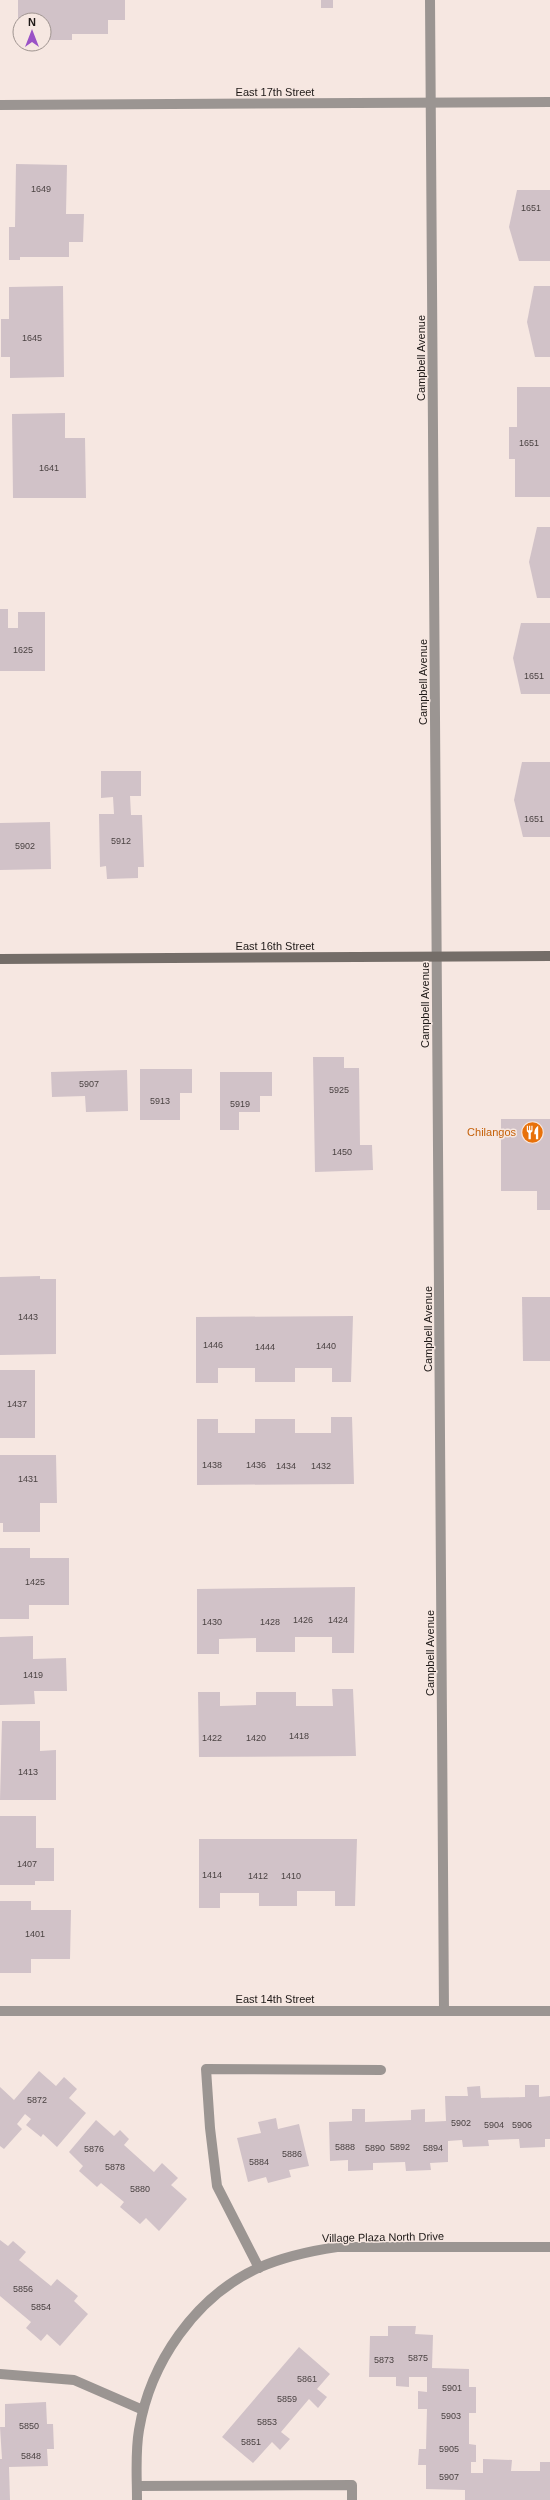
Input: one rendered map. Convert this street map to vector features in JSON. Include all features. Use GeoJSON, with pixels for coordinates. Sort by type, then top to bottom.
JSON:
{"type":"FeatureCollection","features":[{"type":"Feature","properties":{"kind":"main road","name":"East 16th Street"},"geometry":{"type":"LineString","coordinates":[[0,959],[550,956]]}},
{"type":"Feature","properties":{"kind":"street","name":"Campbell Avenue"},"geometry":{"type":"LineString","coordinates":[[430,0],[444,2011]]}},
{"type":"Feature","properties":{"kind":"street","name":"East 17th Street"},"geometry":{"type":"LineString","coordinates":[[0,105],[550,102]]}},
{"type":"Feature","properties":{"kind":"street","name":"East 14th Street"},"geometry":{"type":"LineString","coordinates":[[0,2011],[550,2011]]}},
{"type":"Feature","properties":{"kind":"street"},"geometry":{"type":"LineString","coordinates":[[259,2268],[217,2186],[210,2128],[206,2069],[381,2070]]}},
{"type":"Feature","properties":{"kind":"street","name":"Village Plaza North Drive"},"geometry":{"type":"LineString","coordinates":[[137,2500],[137,2446],[143,2410],[151,2384],[165,2355],[187,2325],[218,2293],[259,2268],[305,2252],[337,2248],[550,2247]]}},
{"type":"Feature","properties":{"kind":"street"},"geometry":{"type":"LineString","coordinates":[[0,2374],[74,2380],[143,2410]]}},
{"type":"Feature","properties":{"kind":"street"},"geometry":{"type":"LineString","coordinates":[[137,2486],[352,2485],[352,2500]]}},
{"type":"Feature","properties":{"kind":"building"},"geometry":{"type":"Polygon","coordinates":[[[18,0],[125,0],[125,20],[108,20],[108,34],[72,34],[72,40],[52,40],[52,12],[18,12],[18,0]]]}},
{"type":"Feature","properties":{"kind":"building"},"geometry":{"type":"Polygon","coordinates":[[[321,0],[333,0],[333,8],[321,8],[321,0]]]}},
{"type":"Feature","properties":{"kind":"building"},"geometry":{"type":"Polygon","coordinates":[[[16,164],[67,165],[66,214],[84,214],[83,242],[69,242],[69,257],[20,257],[20,260],[9,260],[9,227],[15,227],[16,164]]]}},
{"type":"Feature","properties":{"kind":"building"},"geometry":{"type":"Polygon","coordinates":[[[517,190],[550,190],[550,261],[519,261],[509,227],[517,190]]]}},
{"type":"Feature","properties":{"kind":"building"},"geometry":{"type":"Polygon","coordinates":[[[63,286],[64,377],[10,378],[10,357],[1,357],[1,319],[9,319],[9,287],[63,286]]]}},
{"type":"Feature","properties":{"kind":"building"},"geometry":{"type":"Polygon","coordinates":[[[534,286],[550,286],[550,357],[535,357],[527,322],[534,286]]]}},
{"type":"Feature","properties":{"kind":"building"},"geometry":{"type":"Polygon","coordinates":[[[517,387],[550,387],[550,497],[515,497],[515,459],[509,459],[509,427],[517,427],[517,387]]]}},
{"type":"Feature","properties":{"kind":"building"},"geometry":{"type":"Polygon","coordinates":[[[65,413],[65,438],[85,438],[86,498],[13,498],[12,414],[65,413]]]}},
{"type":"Feature","properties":{"kind":"building"},"geometry":{"type":"Polygon","coordinates":[[[537,527],[550,527],[550,598],[537,598],[529,562],[537,527]]]}},
{"type":"Feature","properties":{"kind":"building"},"geometry":{"type":"Polygon","coordinates":[[[0,609],[8,609],[8,628],[18,628],[18,612],[45,612],[45,671],[0,671],[0,609]]]}},
{"type":"Feature","properties":{"kind":"building"},"geometry":{"type":"Polygon","coordinates":[[[521,623],[550,623],[550,694],[521,694],[513,658],[521,623]]]}},
{"type":"Feature","properties":{"kind":"building"},"geometry":{"type":"Polygon","coordinates":[[[522,762],[550,762],[550,837],[523,837],[514,800],[522,762]]]}},
{"type":"Feature","properties":{"kind":"building"},"geometry":{"type":"Polygon","coordinates":[[[101,771],[141,771],[141,796],[130,796],[131,815],[142,815],[144,867],[138,867],[138,878],[107,879],[106,866],[100,867],[99,814],[114,814],[113,797],[101,798],[101,771]]]}},
{"type":"Feature","properties":{"kind":"building"},"geometry":{"type":"Polygon","coordinates":[[[50,822],[51,869],[0,870],[0,823],[50,822]]]}},
{"type":"Feature","properties":{"kind":"building"},"geometry":{"type":"Polygon","coordinates":[[[313,1057],[344,1057],[344,1068],[359,1068],[360,1145],[372,1145],[373,1170],[315,1172],[313,1057]]]}},
{"type":"Feature","properties":{"kind":"building"},"geometry":{"type":"Polygon","coordinates":[[[140,1069],[192,1069],[192,1093],[180,1093],[180,1120],[140,1120],[140,1069]]]}},
{"type":"Feature","properties":{"kind":"building"},"geometry":{"type":"Polygon","coordinates":[[[127,1070],[128,1111],[86,1112],[85,1096],[52,1097],[51,1072],[127,1070]]]}},
{"type":"Feature","properties":{"kind":"building"},"geometry":{"type":"Polygon","coordinates":[[[220,1072],[272,1072],[272,1096],[260,1096],[260,1112],[239,1112],[239,1130],[220,1130],[220,1072]]]}},
{"type":"Feature","properties":{"kind":"building"},"geometry":{"type":"Polygon","coordinates":[[[501,1119],[550,1119],[550,1210],[537,1210],[537,1191],[501,1191],[501,1119]]]}},
{"type":"Feature","properties":{"kind":"building"},"geometry":{"type":"Polygon","coordinates":[[[40,1276],[40,1279],[56,1279],[56,1354],[0,1355],[0,1277],[40,1276]]]}},
{"type":"Feature","properties":{"kind":"building"},"geometry":{"type":"Polygon","coordinates":[[[522,1297],[550,1297],[550,1361],[523,1361],[522,1297]]]}},
{"type":"Feature","properties":{"kind":"building"},"geometry":{"type":"Polygon","coordinates":[[[353,1316],[351,1382],[332,1382],[332,1368],[295,1368],[295,1382],[255,1382],[255,1368],[218,1368],[218,1383],[196,1383],[196,1317],[353,1316]]]}},
{"type":"Feature","properties":{"kind":"building"},"geometry":{"type":"Polygon","coordinates":[[[0,1370],[35,1370],[35,1438],[0,1438],[0,1370]]]}},
{"type":"Feature","properties":{"kind":"building"},"geometry":{"type":"Polygon","coordinates":[[[331,1417],[352,1417],[354,1484],[197,1485],[197,1419],[218,1419],[218,1433],[255,1433],[255,1419],[295,1419],[295,1433],[331,1433],[331,1417]]]}},
{"type":"Feature","properties":{"kind":"building"},"geometry":{"type":"Polygon","coordinates":[[[0,1455],[56,1455],[57,1503],[40,1503],[40,1532],[3,1532],[3,1523],[0,1523],[0,1455]]]}},
{"type":"Feature","properties":{"kind":"building"},"geometry":{"type":"Polygon","coordinates":[[[0,1548],[30,1548],[30,1558],[69,1558],[69,1605],[29,1605],[29,1619],[0,1619],[0,1548]]]}},
{"type":"Feature","properties":{"kind":"building"},"geometry":{"type":"Polygon","coordinates":[[[355,1587],[354,1653],[332,1653],[332,1637],[295,1637],[295,1652],[256,1652],[256,1638],[219,1639],[219,1654],[197,1654],[197,1589],[355,1587]]]}},
{"type":"Feature","properties":{"kind":"building"},"geometry":{"type":"Polygon","coordinates":[[[33,1636],[33,1659],[66,1658],[67,1691],[34,1691],[35,1704],[0,1705],[0,1637],[33,1636]]]}},
{"type":"Feature","properties":{"kind":"building"},"geometry":{"type":"Polygon","coordinates":[[[332,1689],[353,1689],[356,1756],[199,1757],[198,1692],[220,1692],[220,1706],[256,1705],[256,1692],[296,1692],[296,1706],[333,1706],[332,1689]]]}},
{"type":"Feature","properties":{"kind":"building"},"geometry":{"type":"Polygon","coordinates":[[[2,1721],[40,1721],[40,1751],[56,1750],[56,1800],[0,1800],[2,1721]]]}},
{"type":"Feature","properties":{"kind":"building"},"geometry":{"type":"Polygon","coordinates":[[[0,1816],[36,1816],[36,1848],[54,1848],[54,1881],[35,1881],[35,1885],[0,1885],[0,1816]]]}},
{"type":"Feature","properties":{"kind":"building"},"geometry":{"type":"Polygon","coordinates":[[[199,1839],[357,1839],[355,1906],[335,1906],[335,1891],[297,1891],[297,1906],[259,1906],[259,1893],[220,1893],[220,1908],[199,1908],[199,1839]]]}},
{"type":"Feature","properties":{"kind":"building"},"geometry":{"type":"Polygon","coordinates":[[[0,1901],[31,1901],[31,1910],[71,1910],[70,1959],[31,1959],[31,1973],[0,1973],[0,1901]]]}},
{"type":"Feature","properties":{"kind":"building"},"geometry":{"type":"Polygon","coordinates":[[[39,2071],[56,2086],[64,2077],[77,2089],[69,2098],[86,2113],[57,2147],[43,2134],[41,2137],[26,2125],[31,2119],[25,2114],[17,2124],[22,2129],[4,2149],[0,2146],[0,2087],[14,2100],[39,2071]]]}},
{"type":"Feature","properties":{"kind":"building"},"geometry":{"type":"Polygon","coordinates":[[[525,2085],[539,2085],[539,2097],[550,2096],[550,2139],[545,2139],[545,2147],[520,2148],[519,2139],[488,2140],[489,2146],[463,2147],[462,2140],[448,2141],[448,2162],[430,2163],[431,2170],[406,2171],[405,2162],[373,2163],[373,2170],[348,2171],[348,2160],[330,2161],[329,2122],[352,2121],[352,2109],[365,2109],[365,2122],[411,2120],[411,2110],[425,2109],[425,2122],[446,2121],[445,2096],[468,2096],[467,2087],[480,2086],[481,2098],[525,2097],[525,2085]]]}},
{"type":"Feature","properties":{"kind":"building"},"geometry":{"type":"Polygon","coordinates":[[[276,2118],[278,2129],[299,2124],[309,2166],[289,2170],[291,2177],[268,2183],[266,2177],[248,2182],[237,2138],[261,2133],[258,2122],[276,2118]]]}},
{"type":"Feature","properties":{"kind":"building"},"geometry":{"type":"Polygon","coordinates":[[[96,2120],[114,2136],[120,2130],[129,2139],[124,2145],[154,2172],[162,2163],[178,2178],[171,2185],[187,2199],[159,2231],[146,2218],[140,2224],[120,2207],[124,2202],[101,2183],[97,2187],[79,2171],[83,2166],[69,2152],[96,2120]]]}},
{"type":"Feature","properties":{"kind":"building"},"geometry":{"type":"Polygon","coordinates":[[[0,2240],[8,2246],[13,2241],[26,2252],[19,2260],[51,2286],[57,2279],[78,2296],[74,2301],[88,2314],[60,2346],[47,2334],[41,2341],[26,2328],[31,2322],[0,2296],[0,2240]]]}},
{"type":"Feature","properties":{"kind":"building"},"geometry":{"type":"Polygon","coordinates":[[[388,2326],[416,2326],[415,2334],[433,2335],[432,2368],[469,2369],[469,2387],[476,2387],[476,2413],[469,2413],[469,2444],[476,2445],[476,2462],[471,2462],[471,2473],[483,2473],[483,2459],[512,2460],[511,2471],[540,2471],[540,2462],[550,2462],[550,2500],[465,2500],[465,2490],[426,2489],[426,2465],[418,2465],[419,2449],[426,2449],[427,2409],[418,2409],[418,2391],[427,2392],[427,2377],[409,2377],[409,2387],[396,2386],[396,2377],[369,2377],[370,2336],[388,2336],[388,2326]]]}},
{"type":"Feature","properties":{"kind":"building"},"geometry":{"type":"Polygon","coordinates":[[[299,2347],[330,2374],[317,2389],[327,2397],[318,2408],[309,2399],[281,2432],[290,2439],[280,2450],[272,2442],[253,2463],[222,2437],[299,2347]]]}},
{"type":"Feature","properties":{"kind":"building"},"geometry":{"type":"Polygon","coordinates":[[[46,2402],[47,2424],[53,2424],[54,2449],[47,2449],[48,2466],[9,2467],[10,2500],[0,2500],[0,2459],[2,2459],[0,2427],[5,2427],[5,2404],[46,2402]]]}},
{"type":"Feature","properties":{"kind":"place","name":"Chilangos"},"geometry":{"type":"Point","coordinates":[532,1132]}}]}
